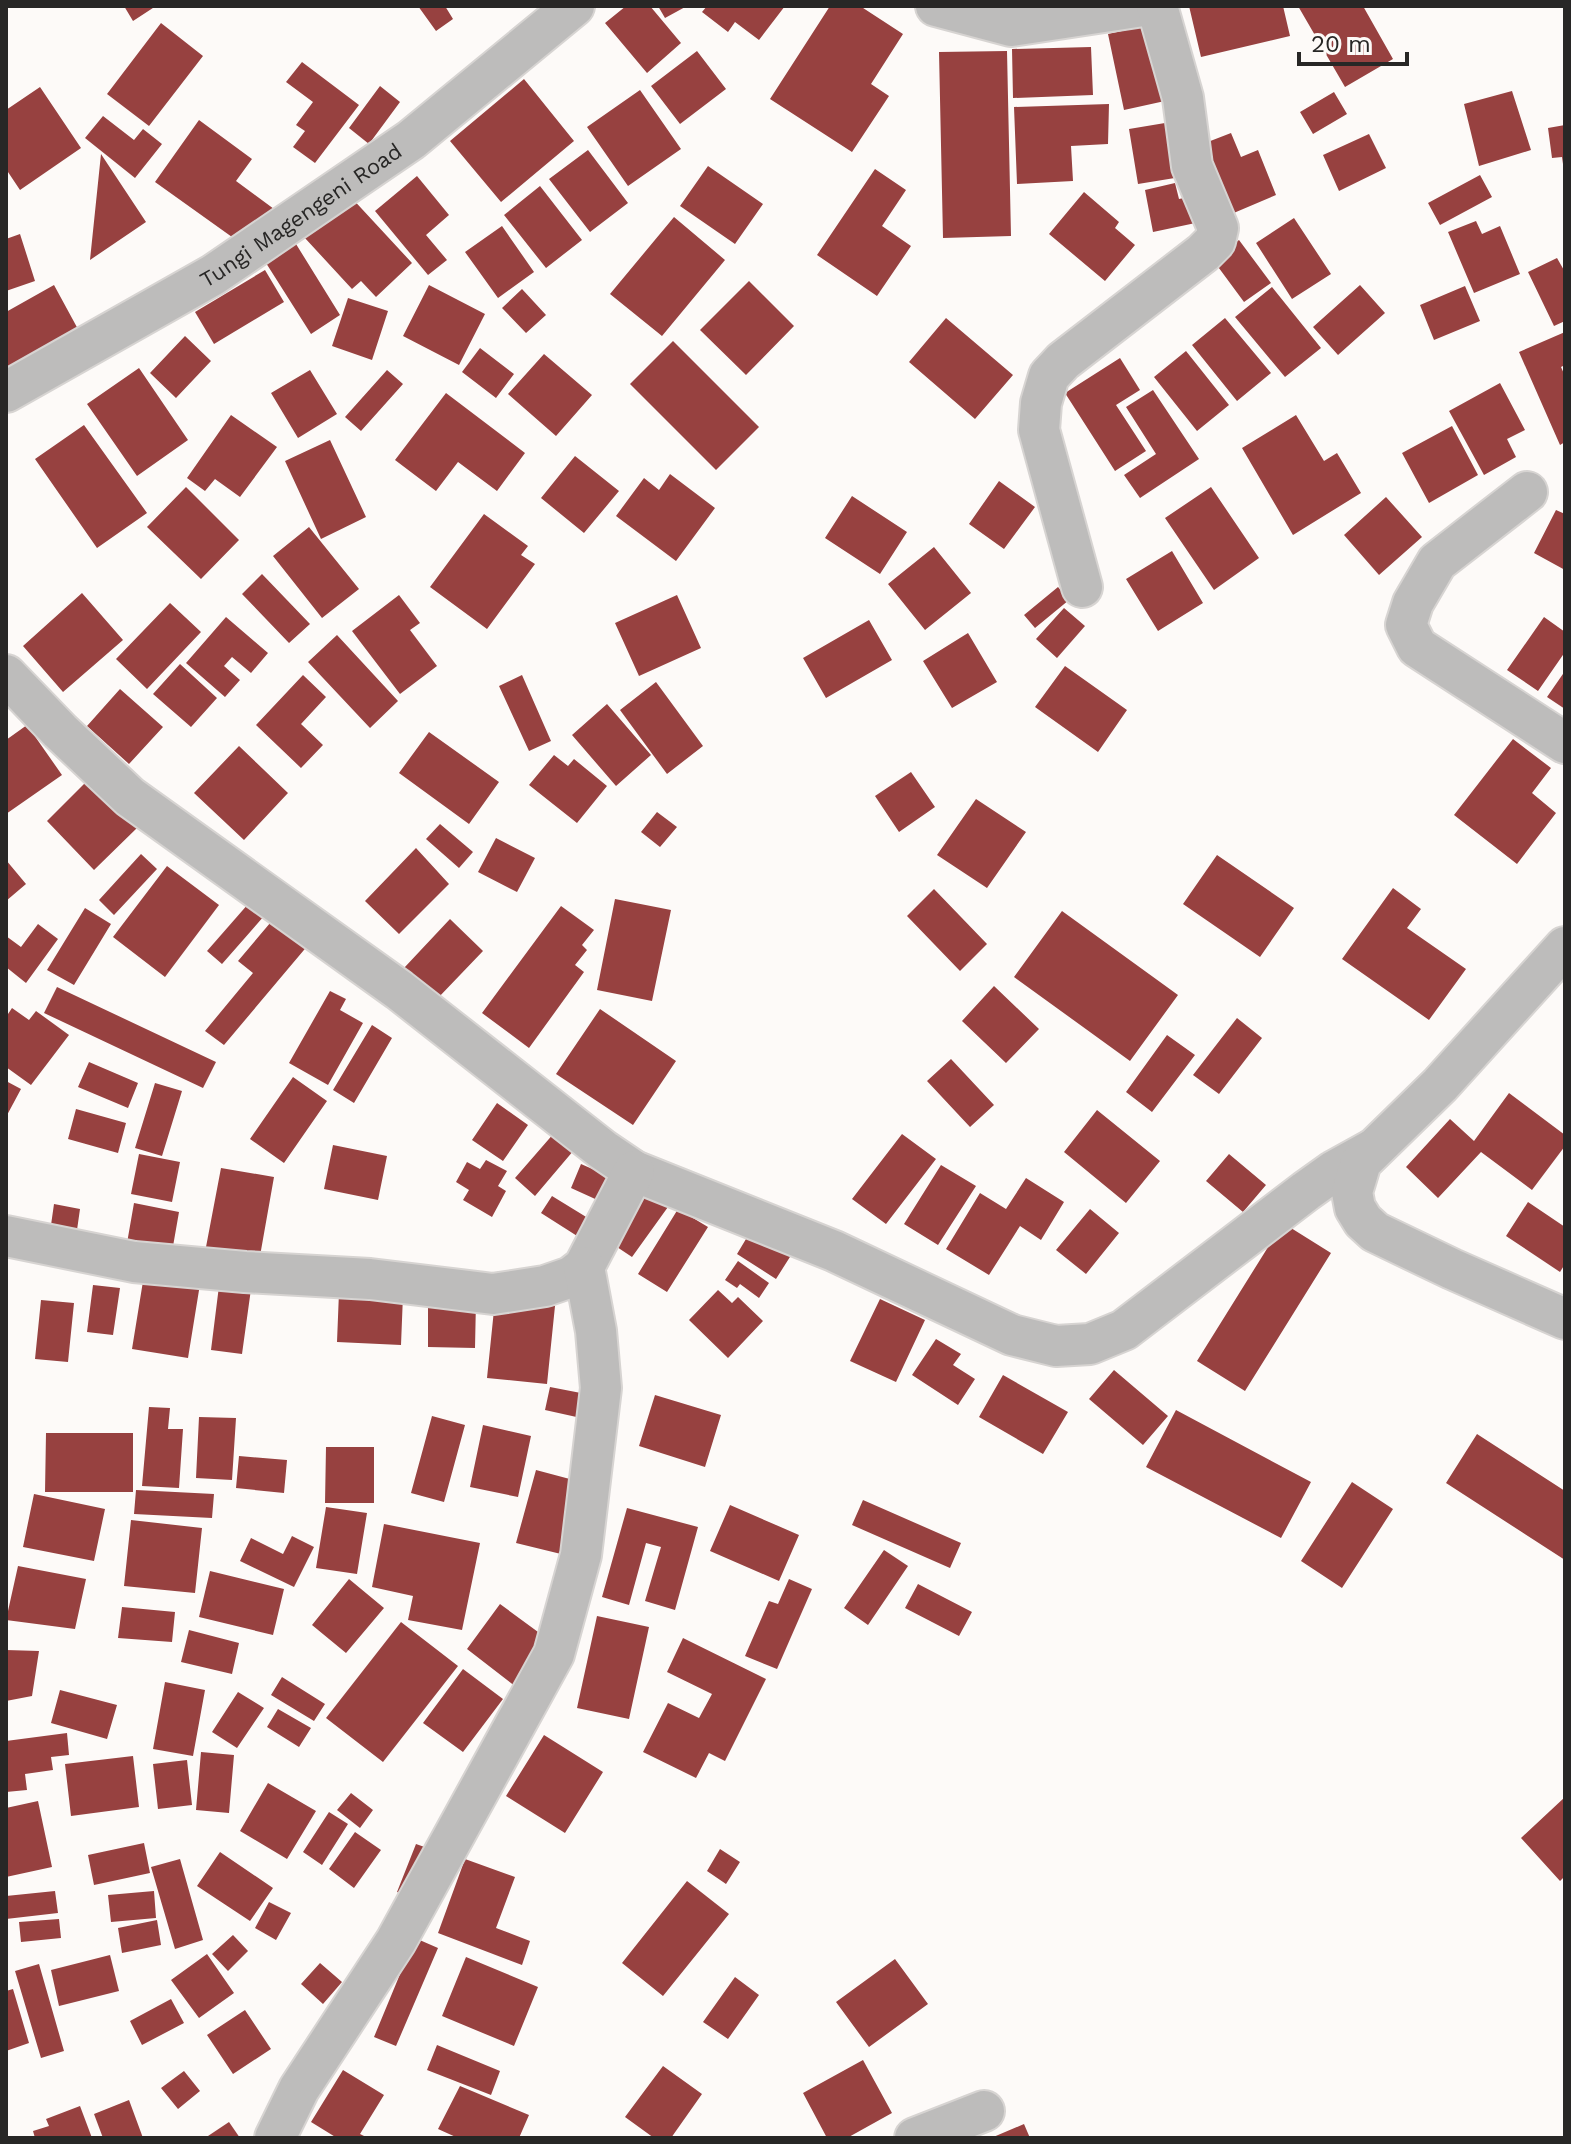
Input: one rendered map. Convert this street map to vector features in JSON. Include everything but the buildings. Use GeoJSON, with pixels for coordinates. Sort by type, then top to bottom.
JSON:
{"type":"FeatureCollection","features":[{"type":"Feature","properties":{"kind":"street","name":"Tungi Magengeni Road"},"geometry":{"type":"LineString","coordinates":[[6,392],[213,275],[411,140],[574,6]]}},
{"type":"Feature","properties":{"kind":"street"},"geometry":{"type":"LineString","coordinates":[[936,6],[1011,26],[1144,7],[1183,98],[1192,166],[1218,228],[1215,241],[1203,253],[1063,361],[1049,376],[1041,403],[1039,430],[1082,587]]}},
{"type":"Feature","properties":{"kind":"street"},"geometry":{"type":"LineString","coordinates":[[1527,492],[1437,562],[1413,603],[1406,625],[1417,647],[1565,743]]}},
{"type":"Feature","properties":{"kind":"street"},"geometry":{"type":"LineString","coordinates":[[6,675],[130,797],[399,990],[634,1171],[834,1251],[1012,1335],[1056,1346],[1090,1344],[1124,1330],[1306,1191],[1372,1150]]}},
{"type":"Feature","properties":{"kind":"street"},"geometry":{"type":"LineString","coordinates":[[1565,947],[1440,1085],[1361,1162],[1352,1192],[1355,1208],[1375,1232],[1565,1319]]}},
{"type":"Feature","properties":{"kind":"street"},"geometry":{"type":"LineString","coordinates":[[6,1236],[134,1262],[370,1279],[493,1294],[545,1286],[571,1277],[584,1267],[634,1171]]}},
{"type":"Feature","properties":{"kind":"street"},"geometry":{"type":"LineString","coordinates":[[275,2138],[299,2089],[396,1941],[554,1654],[581,1555],[601,1388],[596,1331],[584,1267]]}},
{"type":"Feature","properties":{"kind":"street"},"geometry":{"type":"LineString","coordinates":[[915,2138],[984,2111]]}}]}
